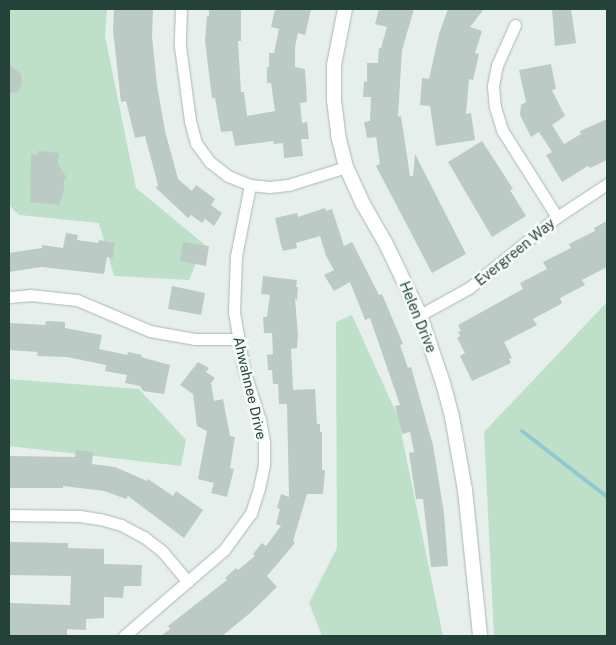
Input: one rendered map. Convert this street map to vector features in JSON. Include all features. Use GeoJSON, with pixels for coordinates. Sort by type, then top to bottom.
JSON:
{"type":"FeatureCollection","features":[{"type":"Feature","properties":{"kind":"street"},"geometry":{"type":"LineString","coordinates":[[181,9],[180,46],[190,122],[196,143],[210,162],[228,176],[250,185],[288,185],[346,167]]}},
{"type":"Feature","properties":{"kind":"street","name":"Helen Drive"},"geometry":{"type":"LineString","coordinates":[[345,9],[334,65],[334,100],[338,135],[346,167],[420,315],[442,383],[459,452],[480,636]]}},
{"type":"Feature","properties":{"kind":"street"},"geometry":{"type":"LineString","coordinates":[[515,25],[497,65],[493,86],[494,107],[502,130],[557,217]]}},
{"type":"Feature","properties":{"kind":"street","name":"Evergreen Way"},"geometry":{"type":"LineString","coordinates":[[420,315],[469,288],[557,217],[607,184]]}},
{"type":"Feature","properties":{"kind":"street","name":"Ahwahnee Drive"},"geometry":{"type":"LineString","coordinates":[[124,636],[224,550],[239,533],[251,513],[260,488],[264,465],[264,442],[260,420],[244,370],[237,339],[233,283],[236,256],[250,185]]}},
{"type":"Feature","properties":{"kind":"street"},"geometry":{"type":"LineString","coordinates":[[9,297],[30,295],[77,300],[150,331],[195,339],[237,339]]}},
{"type":"Feature","properties":{"kind":"street"},"geometry":{"type":"LineString","coordinates":[[9,515],[80,516],[121,525],[144,537],[162,551],[188,582]]}},
{"type":"Feature","properties":{"kind":"green space"},"geometry":{"type":"Polygon","coordinates":[[[9,9],[107,9],[105,36],[136,188],[204,244],[189,280],[114,276],[99,223],[19,215],[9,205],[9,9]]]}},
{"type":"Feature","properties":{"kind":"green space"},"geometry":{"type":"Polygon","coordinates":[[[607,302],[607,636],[494,636],[484,432],[607,302]]]}},
{"type":"Feature","properties":{"kind":"green space"},"geometry":{"type":"Polygon","coordinates":[[[352,315],[398,417],[443,636],[322,636],[309,603],[337,548],[336,322],[352,315]]]}},
{"type":"Feature","properties":{"kind":"green space"},"geometry":{"type":"Polygon","coordinates":[[[9,379],[139,389],[186,440],[181,466],[9,446],[9,379]]]}},
{"type":"Feature","properties":{"kind":"building"},"geometry":{"type":"Polygon","coordinates":[[[114,9],[153,9],[152,36],[157,85],[165,131],[178,179],[192,191],[196,185],[215,199],[211,205],[222,213],[214,226],[205,219],[202,223],[191,215],[188,218],[156,188],[158,185],[145,136],[135,138],[126,101],[121,102],[113,30],[114,9]]]}},
{"type":"Feature","properties":{"kind":"building"},"geometry":{"type":"Polygon","coordinates":[[[275,9],[311,9],[305,35],[298,33],[295,47],[295,67],[305,69],[307,102],[300,103],[302,123],[307,122],[309,139],[301,139],[303,156],[284,158],[283,143],[274,144],[273,141],[235,146],[232,131],[221,132],[215,98],[212,98],[205,41],[207,16],[209,16],[209,10],[241,10],[241,41],[238,41],[241,92],[244,92],[247,116],[275,111],[271,83],[267,83],[267,67],[269,67],[269,53],[274,53],[279,29],[271,27],[275,9]]]}},
{"type":"Feature","properties":{"kind":"building"},"geometry":{"type":"Polygon","coordinates":[[[379,9],[414,9],[402,50],[398,117],[401,116],[410,176],[413,176],[415,154],[466,254],[432,273],[376,166],[380,164],[376,137],[367,138],[364,122],[370,121],[371,97],[363,97],[364,81],[367,82],[367,63],[378,63],[379,48],[381,48],[387,27],[375,24],[379,9]]]}},
{"type":"Feature","properties":{"kind":"building"},"geometry":{"type":"Polygon","coordinates":[[[448,9],[484,9],[470,27],[482,31],[475,53],[479,54],[473,80],[469,79],[466,114],[471,113],[475,140],[436,146],[430,106],[420,105],[422,78],[429,79],[439,34],[448,9]]]}},
{"type":"Feature","properties":{"kind":"building"},"geometry":{"type":"Polygon","coordinates":[[[552,9],[571,9],[576,43],[555,46],[552,9]]]}},
{"type":"Feature","properties":{"kind":"building"},"geometry":{"type":"Polygon","coordinates":[[[9,64],[21,74],[22,84],[18,92],[9,93],[9,64]]]}},
{"type":"Feature","properties":{"kind":"building"},"geometry":{"type":"Polygon","coordinates":[[[551,64],[556,89],[552,90],[565,116],[552,125],[564,144],[581,134],[580,131],[607,119],[607,160],[590,168],[588,166],[562,182],[546,155],[552,152],[539,132],[531,137],[520,115],[521,105],[526,102],[519,70],[551,64]]]}},
{"type":"Feature","properties":{"kind":"building"},"geometry":{"type":"Polygon","coordinates":[[[482,141],[513,189],[510,190],[526,216],[492,237],[448,162],[482,141]]]}},
{"type":"Feature","properties":{"kind":"building"},"geometry":{"type":"Polygon","coordinates":[[[38,151],[59,153],[58,164],[67,178],[64,180],[64,190],[59,205],[30,202],[31,154],[38,155],[38,151]]]}},
{"type":"Feature","properties":{"kind":"building"},"geometry":{"type":"Polygon","coordinates":[[[325,208],[326,211],[332,209],[344,246],[352,242],[379,295],[382,294],[403,344],[400,345],[408,368],[411,367],[433,445],[444,513],[448,566],[431,567],[423,499],[416,499],[409,453],[414,452],[410,432],[402,434],[395,406],[400,405],[370,318],[365,320],[350,282],[334,291],[324,275],[334,270],[326,256],[320,236],[296,243],[297,248],[283,251],[275,218],[297,213],[298,217],[325,208]]]}},
{"type":"Feature","properties":{"kind":"building"},"geometry":{"type":"Polygon","coordinates":[[[607,221],[607,267],[582,280],[585,285],[560,298],[562,303],[533,319],[537,325],[504,342],[512,358],[509,359],[511,363],[472,381],[460,356],[465,353],[457,338],[460,336],[458,332],[461,331],[458,325],[523,289],[520,283],[547,269],[543,262],[571,248],[569,244],[595,231],[594,228],[607,221]]]}},
{"type":"Feature","properties":{"kind":"building"},"geometry":{"type":"Polygon","coordinates":[[[66,233],[78,235],[77,240],[98,243],[99,240],[115,243],[113,258],[107,257],[104,274],[41,267],[9,272],[9,253],[42,248],[42,245],[63,248],[66,233]]]}},
{"type":"Feature","properties":{"kind":"building"},"geometry":{"type":"Polygon","coordinates":[[[183,242],[209,246],[206,266],[180,261],[183,242]]]}},
{"type":"Feature","properties":{"kind":"building"},"geometry":{"type":"Polygon","coordinates":[[[263,276],[297,280],[297,300],[295,299],[298,335],[297,348],[291,349],[293,390],[315,389],[317,424],[320,424],[320,432],[322,432],[322,470],[325,470],[323,494],[307,494],[293,541],[295,543],[267,576],[277,587],[249,614],[222,636],[161,636],[170,629],[168,626],[227,580],[225,578],[236,568],[238,570],[255,556],[253,554],[262,543],[266,546],[281,526],[276,524],[280,509],[277,508],[281,494],[289,497],[287,404],[279,404],[278,384],[273,384],[272,370],[268,370],[267,355],[273,354],[272,333],[264,333],[263,317],[267,317],[270,295],[261,294],[263,276]]]}},
{"type":"Feature","properties":{"kind":"building"},"geometry":{"type":"Polygon","coordinates":[[[172,286],[205,293],[201,315],[168,309],[172,286]]]}},
{"type":"Feature","properties":{"kind":"building"},"geometry":{"type":"Polygon","coordinates":[[[46,321],[65,322],[65,328],[102,335],[99,349],[127,355],[128,352],[142,355],[141,357],[170,365],[164,394],[143,391],[140,386],[125,383],[127,375],[105,371],[106,365],[67,357],[37,356],[38,352],[9,350],[10,323],[45,325],[46,321]]]}},
{"type":"Feature","properties":{"kind":"building"},"geometry":{"type":"Polygon","coordinates":[[[198,362],[209,368],[206,372],[215,378],[211,383],[214,401],[223,399],[230,436],[235,437],[230,468],[234,469],[227,497],[211,493],[214,483],[198,479],[207,431],[197,426],[193,394],[180,385],[198,362]]]}},
{"type":"Feature","properties":{"kind":"building"},"geometry":{"type":"Polygon","coordinates":[[[76,450],[93,452],[92,464],[115,467],[147,481],[148,479],[173,496],[176,491],[203,510],[184,538],[128,496],[126,499],[104,491],[63,486],[63,488],[9,488],[9,456],[75,457],[76,450]]]}},
{"type":"Feature","properties":{"kind":"building"},"geometry":{"type":"Polygon","coordinates":[[[9,542],[68,543],[68,548],[104,549],[104,564],[142,565],[141,586],[124,586],[123,598],[104,597],[104,618],[86,619],[86,630],[67,629],[67,636],[9,636],[9,603],[70,605],[71,576],[9,575],[9,542]]]}},
{"type":"Feature","properties":{"kind":"waterway"},"geometry":{"type":"LineString","coordinates":[[522,431],[607,497]]}}]}
